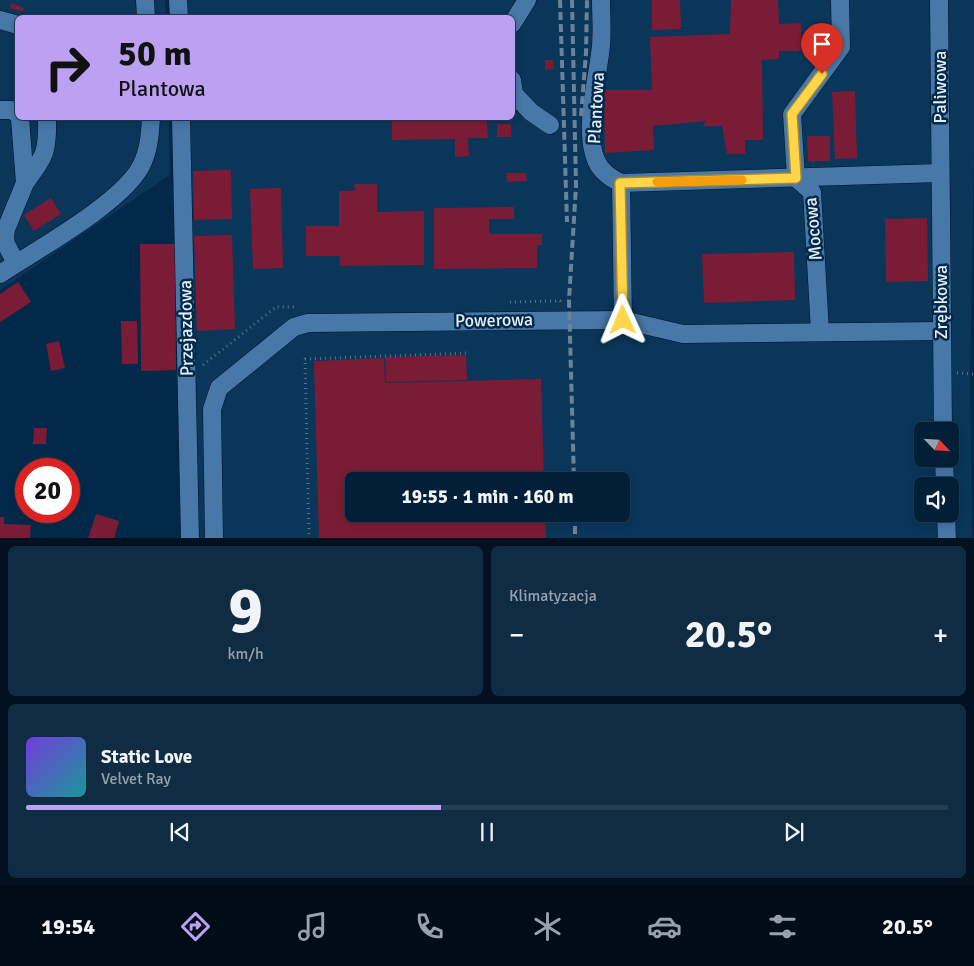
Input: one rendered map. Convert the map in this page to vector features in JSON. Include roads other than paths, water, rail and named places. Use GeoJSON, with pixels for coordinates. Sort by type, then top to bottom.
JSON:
{"type":"FeatureCollection","features":[{"type":"Feature","properties":{"kind":"lane"},"geometry":{"type":"LineString","coordinates":[[145,0],[146,15]]}},
{"type":"Feature","properties":{"kind":"lane"},"geometry":{"type":"LineString","coordinates":[[178,0],[179,15]]}},
{"type":"Feature","properties":{"kind":"lane"},"geometry":{"type":"LineString","coordinates":[[515,19],[527,0]]}},
{"type":"Feature","properties":{"kind":"lane","name":"Plantowa"},"geometry":{"type":"LineString","coordinates":[[600,0],[601,52],[592,122],[593,146],[596,161],[606,175],[620,183]]}},
{"type":"Feature","properties":{"kind":"lane","name":"Mocowa"},"geometry":{"type":"LineString","coordinates":[[820,331],[812,192],[796,178],[792,114],[841,47],[840,0]]}},
{"type":"Feature","properties":{"kind":"lane","name":"Paliwowa"},"geometry":{"type":"LineString","coordinates":[[939,0],[940,173]]}},
{"type":"Feature","properties":{"kind":"lane"},"geometry":{"type":"LineString","coordinates":[[0,20],[15,24]]}},
{"type":"Feature","properties":{"kind":"lane"},"geometry":{"type":"LineString","coordinates":[[515,95],[531,112],[550,125]]}},
{"type":"Feature","properties":{"kind":"lane"},"geometry":{"type":"LineString","coordinates":[[0,110],[11,110],[15,112]]}},
{"type":"Feature","properties":{"kind":"lane"},"geometry":{"type":"LineString","coordinates":[[20,120],[25,183]]}},
{"type":"Feature","properties":{"kind":"lane"},"geometry":{"type":"LineString","coordinates":[[16,263],[6,244],[3,230],[25,183],[46,152],[48,142],[47,120]]}},
{"type":"Feature","properties":{"kind":"lane"},"geometry":{"type":"LineString","coordinates":[[0,274],[89,215],[123,189],[141,166],[148,148],[151,120]]}},
{"type":"Feature","properties":{"kind":"lane","name":"Przejazdowa"},"geometry":{"type":"LineString","coordinates":[[181,120],[190,538]]}},
{"type":"Feature","properties":{"kind":"lane"},"geometry":{"type":"LineString","coordinates":[[623,320],[620,183],[940,173]]}},
{"type":"Feature","properties":{"kind":"lane","name":"Zrębkowa"},"geometry":{"type":"LineString","coordinates":[[940,173],[943,422]]}},
{"type":"Feature","properties":{"kind":"lane","name":"Powerowa"},"geometry":{"type":"LineString","coordinates":[[214,538],[212,409],[219,388],[294,327],[308,323],[623,320],[683,334],[942,331]]}},
{"type":"Feature","properties":{"kind":"lane"},"geometry":{"type":"LineString","coordinates":[[946,522],[946,538]]}},
{"type":"Feature","properties":{"kind":"railway"},"geometry":{"type":"LineString","coordinates":[[560,0],[567,222]]}},
{"type":"Feature","properties":{"kind":"railway"},"geometry":{"type":"LineString","coordinates":[[572,0],[576,186],[569,300],[574,472]]}},
{"type":"Feature","properties":{"kind":"railway"},"geometry":{"type":"LineString","coordinates":[[581,116],[586,53],[587,0]]}},
{"type":"Feature","properties":{"kind":"railway"},"geometry":{"type":"LineString","coordinates":[[575,522],[575,538]]}}]}
